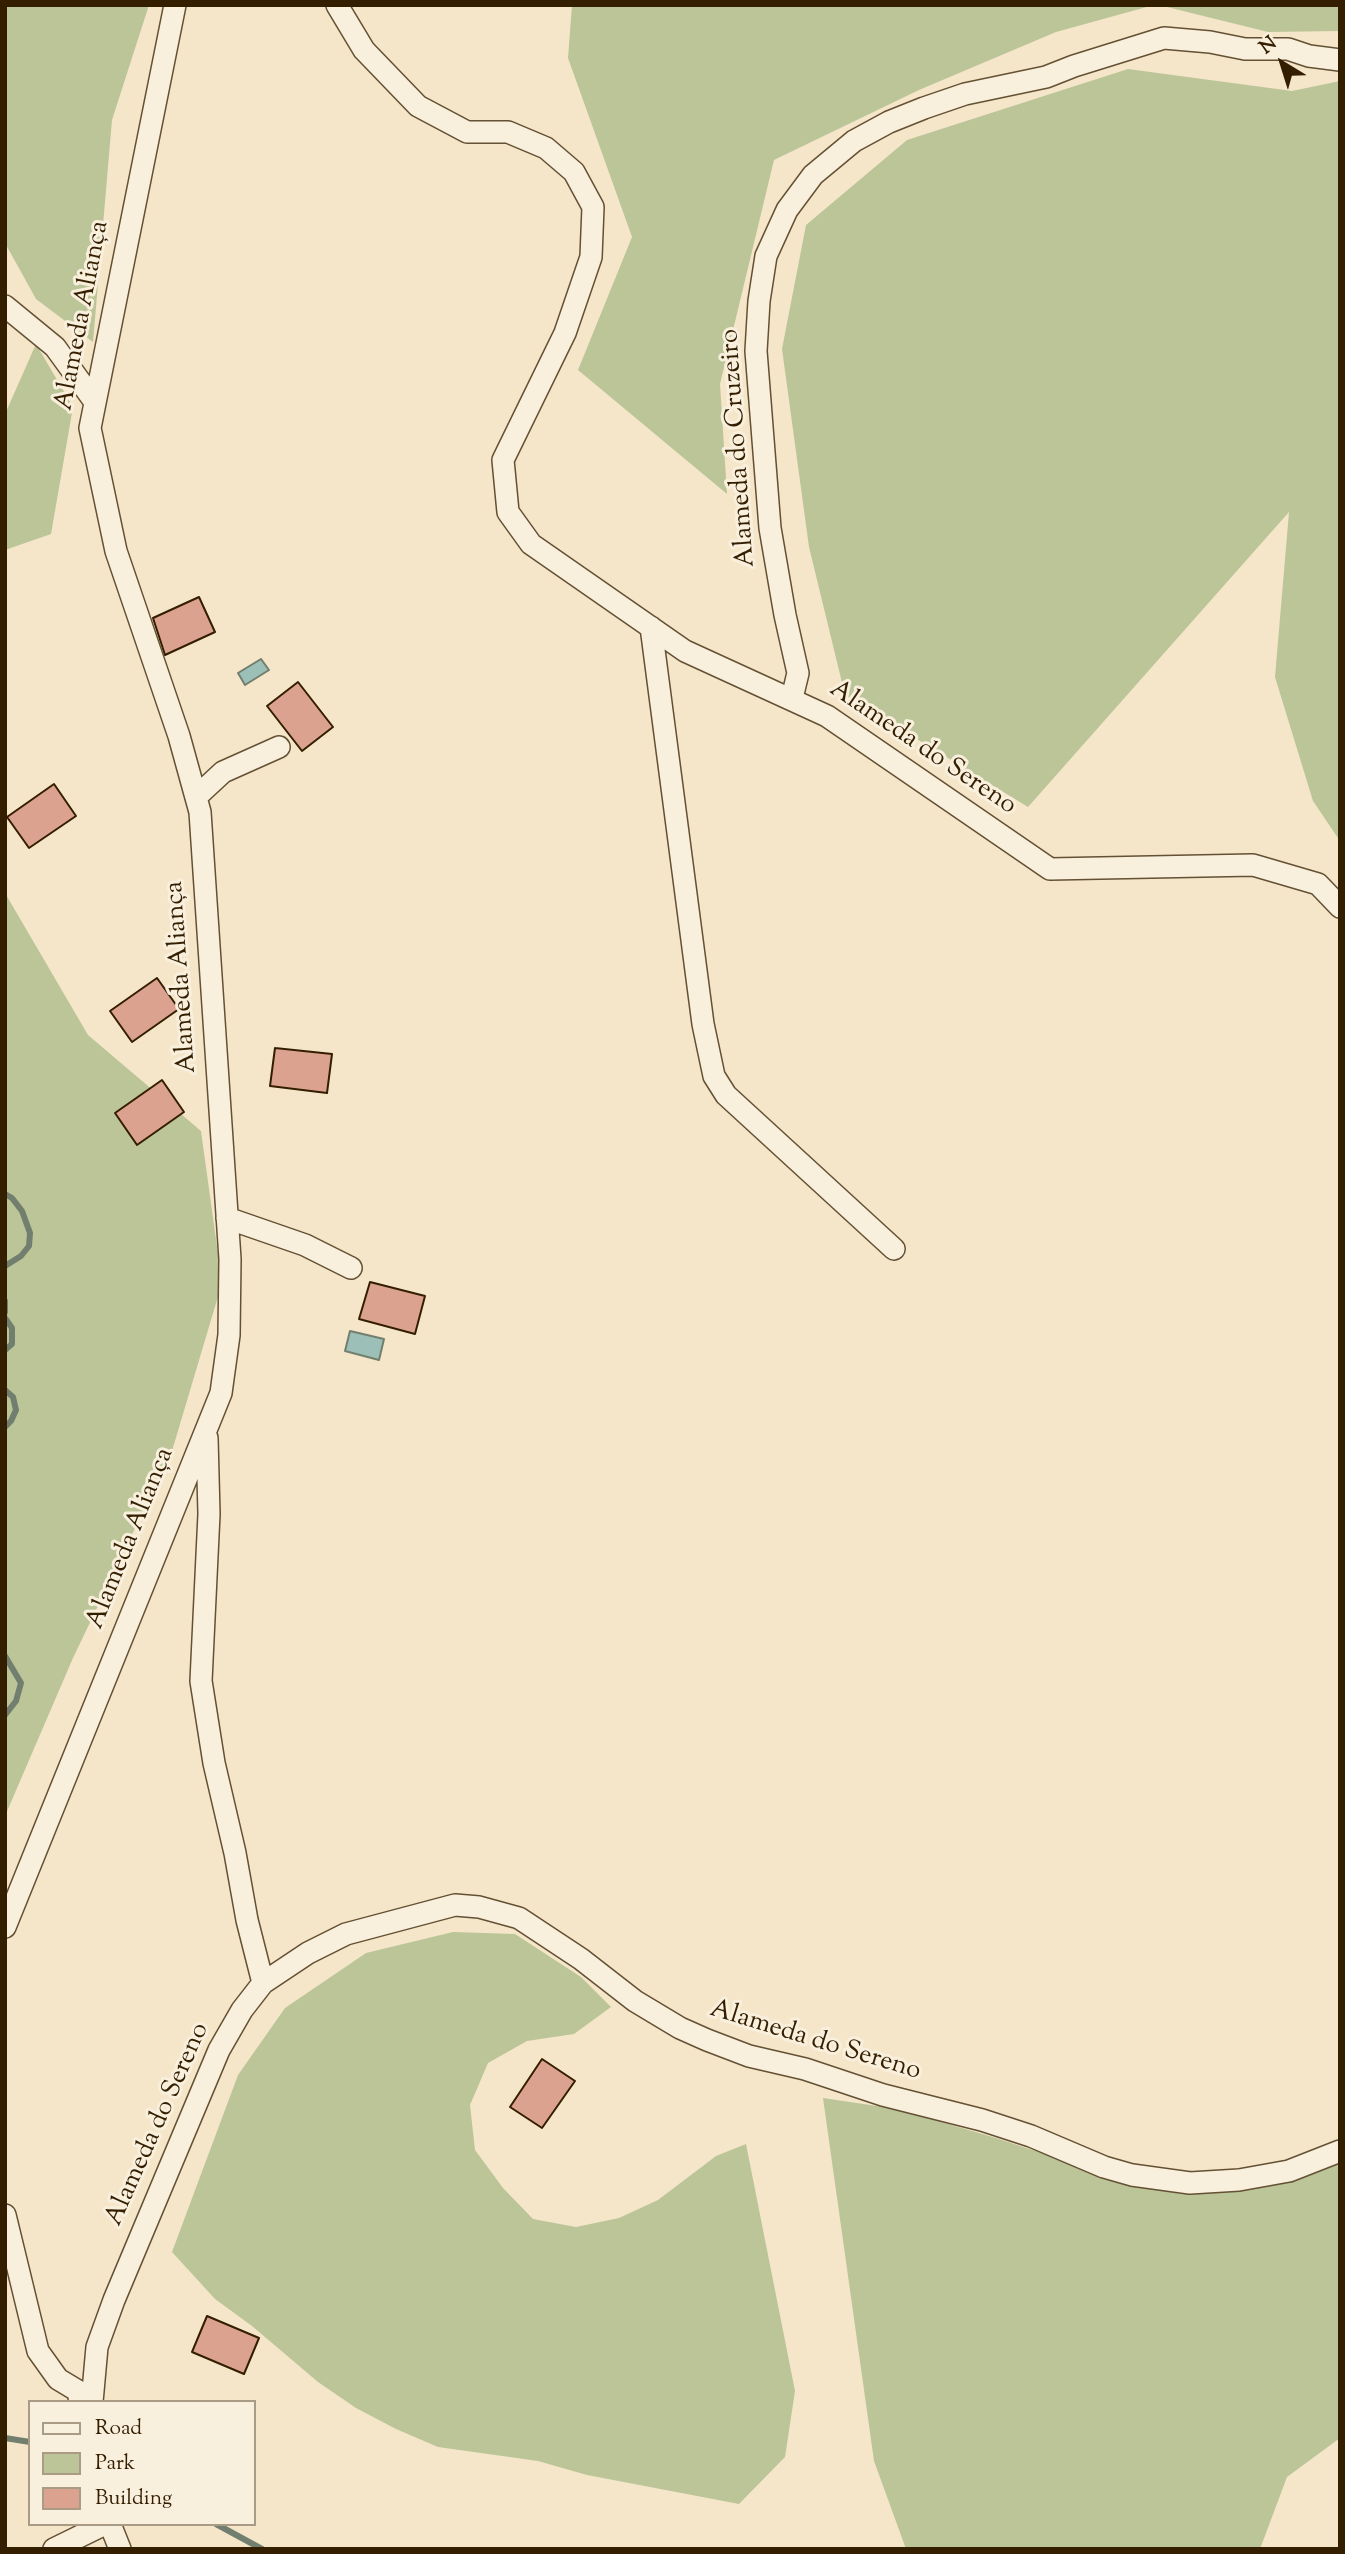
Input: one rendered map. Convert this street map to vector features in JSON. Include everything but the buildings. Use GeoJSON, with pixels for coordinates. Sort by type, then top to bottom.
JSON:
{"type":"FeatureCollection","features":[{"type":"Feature","properties":{"kind":"street","name":"Alameda Aliança"},"geometry":{"type":"LineString","coordinates":[[5,1927],[221,1393],[228,1345],[230,1259],[204,859],[196,797],[179,736],[136,613],[111,530],[90,428],[175,5]]}},
{"type":"Feature","properties":{"kind":"street","name":"Alameda do Sereno"},"geometry":{"type":"LineString","coordinates":[[337,5],[364,50],[418,106],[467,132],[508,132],[546,148],[574,172],[593,207],[590,257],[565,333],[503,460],[508,512],[531,544],[685,651],[827,716],[1050,869],[1253,865],[1318,884],[1340,907]]}},
{"type":"Feature","properties":{"kind":"street","name":"Alameda do Cruzeiro"},"geometry":{"type":"LineString","coordinates":[[792,698],[798,673],[770,528],[756,351],[759,301],[766,256],[787,210],[813,175],[854,141],[889,122],[924,108],[965,94],[1046,77],[1164,38],[1210,42],[1245,49],[1288,49],[1309,56],[1340,60]]}},
{"type":"Feature","properties":{"kind":"street"},"geometry":{"type":"LineString","coordinates":[[5,306],[55,346],[95,402]]}},
{"type":"Feature","properties":{"kind":"street"},"geometry":{"type":"LineString","coordinates":[[651,627],[703,1024],[714,1076],[726,1096],[894,1249]]}},
{"type":"Feature","properties":{"kind":"street"},"geometry":{"type":"LineString","coordinates":[[196,797],[223,772],[279,747]]}},
{"type":"Feature","properties":{"kind":"street"},"geometry":{"type":"LineString","coordinates":[[227,1218],[305,1245],[351,1268]]}},
{"type":"Feature","properties":{"kind":"street"},"geometry":{"type":"LineString","coordinates":[[207,1429],[209,1514],[201,1681],[214,1763],[263,1983]]}},
{"type":"Feature","properties":{"kind":"street","name":"Alameda do Sereno"},"geometry":{"type":"LineString","coordinates":[[92,2400],[97,2347],[114,2300],[219,2050],[242,2010],[263,1983],[308,1953],[346,1934],[455,1905],[479,1907],[519,1918],[581,1959],[635,2001],[680,2028],[749,2056],[805,2069],[883,2095],[982,2120],[1019,2132],[1104,2167],[1132,2175],[1190,2183],[1227,2180],[1289,2171],[1340,2151]]}},
{"type":"Feature","properties":{"kind":"street"},"geometry":{"type":"LineString","coordinates":[[5,2215],[38,2351],[58,2379],[78,2391],[80,2400]]}},
{"type":"Feature","properties":{"kind":"street"},"geometry":{"type":"LineString","coordinates":[[54,2549],[101,2526]]}},
{"type":"Feature","properties":{"kind":"street"},"geometry":{"type":"LineString","coordinates":[[111,2526],[120,2549]]}},
{"type":"Feature","properties":{"kind":"green space"},"geometry":{"type":"Polygon","coordinates":[[[5,5],[149,5],[112,120],[93,342],[36,299],[5,243],[5,5]]]}},
{"type":"Feature","properties":{"kind":"green space"},"geometry":{"type":"Polygon","coordinates":[[[572,5],[1154,5],[1056,32],[919,90],[774,160],[720,384],[727,494],[578,370],[632,237],[568,58],[572,5]]]}},
{"type":"Feature","properties":{"kind":"green space"},"geometry":{"type":"Polygon","coordinates":[[[1159,5],[1340,5],[1340,31],[1268,32],[1159,5]]]}},
{"type":"Feature","properties":{"kind":"green space"},"geometry":{"type":"Polygon","coordinates":[[[1128,69],[1292,91],[1340,81],[1340,841],[1313,801],[1275,677],[1289,512],[1028,807],[845,695],[809,547],[782,349],[806,225],[907,140],[1128,69]]]}},
{"type":"Feature","properties":{"kind":"green space"},"geometry":{"type":"Polygon","coordinates":[[[36,344],[73,407],[51,534],[5,550],[5,414],[36,344]]]}},
{"type":"Feature","properties":{"kind":"green space"},"geometry":{"type":"Polygon","coordinates":[[[5,893],[88,1035],[201,1131],[222,1283],[172,1451],[73,1658],[5,1816],[5,893]]]}},
{"type":"Feature","properties":{"kind":"green space"},"geometry":{"type":"Polygon","coordinates":[[[453,1932],[515,1934],[581,1977],[611,2007],[574,2034],[527,2041],[488,2063],[470,2105],[475,2150],[503,2188],[533,2219],[576,2227],[619,2218],[658,2200],[716,2156],[746,2144],[795,2391],[785,2457],[739,2504],[587,2475],[538,2461],[438,2447],[396,2429],[356,2408],[318,2382],[252,2326],[215,2299],[172,2252],[238,2075],[285,2008],[366,1953],[453,1932]]]}},
{"type":"Feature","properties":{"kind":"green space"},"geometry":{"type":"Polygon","coordinates":[[[823,2098],[897,2109],[1139,2185],[1240,2189],[1340,2163],[1340,2438],[1287,2477],[1260,2549],[906,2549],[874,2461],[823,2098]]]}},
{"type":"Feature","properties":{"kind":"water"},"geometry":{"type":"Polygon","coordinates":[[[261,659],[269,670],[245,685],[238,673],[261,659]]]}},
{"type":"Feature","properties":{"kind":"water"},"geometry":{"type":"Polygon","coordinates":[[[350,1331],[384,1339],[379,1360],[345,1351],[350,1331]]]}},
{"type":"Feature","properties":{"kind":"waterway"},"geometry":{"type":"LineString","coordinates":[[5,1194],[12,1198],[22,1211],[30,1233],[29,1246],[21,1256],[5,1266]]}},
{"type":"Feature","properties":{"kind":"waterway"},"geometry":{"type":"LineString","coordinates":[[5,1301],[5,1312]]}},
{"type":"Feature","properties":{"kind":"waterway"},"geometry":{"type":"LineString","coordinates":[[5,1318],[12,1328],[12,1344],[5,1350]]}},
{"type":"Feature","properties":{"kind":"waterway"},"geometry":{"type":"LineString","coordinates":[[5,1390],[13,1397],[16,1410],[5,1427]]}},
{"type":"Feature","properties":{"kind":"waterway"},"geometry":{"type":"LineString","coordinates":[[5,1656],[21,1683],[16,1701],[5,1715]]}},
{"type":"Feature","properties":{"kind":"waterway"},"geometry":{"type":"LineString","coordinates":[[5,2438],[28,2442]]}},
{"type":"Feature","properties":{"kind":"waterway"},"geometry":{"type":"LineString","coordinates":[[220,2526],[262,2549]]}}]}
